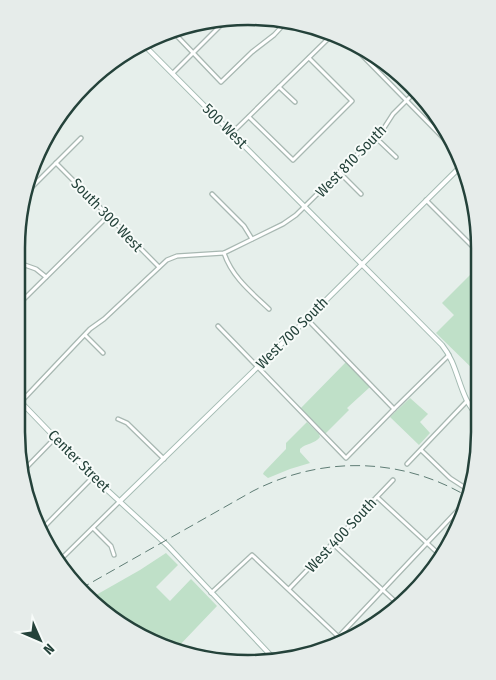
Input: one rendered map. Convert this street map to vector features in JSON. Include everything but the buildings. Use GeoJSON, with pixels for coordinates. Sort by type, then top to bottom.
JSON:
{"type":"FeatureCollection","features":[{"type":"Feature","properties":{"kind":"street"},"geometry":{"type":"LineString","coordinates":[[173,73],[219,27]]}},
{"type":"Feature","properties":{"kind":"street"},"geometry":{"type":"LineString","coordinates":[[178,37],[222,82],[252,52],[281,27]]}},
{"type":"Feature","properties":{"kind":"street"},"geometry":{"type":"LineString","coordinates":[[232,133],[328,40]]}},
{"type":"Feature","properties":{"kind":"street","name":"500 West"},"geometry":{"type":"LineString","coordinates":[[148,49],[362,264]]}},
{"type":"Feature","properties":{"kind":"street"},"geometry":{"type":"LineString","coordinates":[[249,117],[293,160],[352,101],[309,58]]}},
{"type":"Feature","properties":{"kind":"street"},"geometry":{"type":"LineString","coordinates":[[365,58],[439,133]]}},
{"type":"Feature","properties":{"kind":"street"},"geometry":{"type":"LineString","coordinates":[[280,87],[295,102]]}},
{"type":"Feature","properties":{"kind":"street","name":"West 810 South"},"geometry":{"type":"LineString","coordinates":[[224,253],[283,224],[306,207],[375,138],[393,114],[411,96]]}},
{"type":"Feature","properties":{"kind":"street"},"geometry":{"type":"LineString","coordinates":[[35,184],[81,138]]}},
{"type":"Feature","properties":{"kind":"street"},"geometry":{"type":"LineString","coordinates":[[375,138],[396,157]]}},
{"type":"Feature","properties":{"kind":"street","name":"South 300 West"},"geometry":{"type":"LineString","coordinates":[[56,163],[159,267]]}},
{"type":"Feature","properties":{"kind":"street","name":"West 700 South"},"geometry":{"type":"LineString","coordinates":[[120,501],[457,170]]}},
{"type":"Feature","properties":{"kind":"street"},"geometry":{"type":"LineString","coordinates":[[340,173],[361,194]]}},
{"type":"Feature","properties":{"kind":"street"},"geometry":{"type":"LineString","coordinates":[[212,194],[244,226],[252,240]]}},
{"type":"Feature","properties":{"kind":"street"},"geometry":{"type":"LineString","coordinates":[[426,200],[471,245]]}},
{"type":"Feature","properties":{"kind":"street"},"geometry":{"type":"LineString","coordinates":[[25,298],[108,216]]}},
{"type":"Feature","properties":{"kind":"street"},"geometry":{"type":"LineString","coordinates":[[25,399],[85,335],[167,260],[178,256],[224,253],[239,280],[269,309]]}},
{"type":"Feature","properties":{"kind":"street"},"geometry":{"type":"LineString","coordinates":[[362,264],[442,344],[450,355],[466,402],[471,408]]}},
{"type":"Feature","properties":{"kind":"street"},"geometry":{"type":"LineString","coordinates":[[25,265],[36,269],[46,277]]}},
{"type":"Feature","properties":{"kind":"street"},"geometry":{"type":"LineString","coordinates":[[307,319],[394,409]]}},
{"type":"Feature","properties":{"kind":"street"},"geometry":{"type":"LineString","coordinates":[[218,326],[346,458],[450,355]]}},
{"type":"Feature","properties":{"kind":"street"},"geometry":{"type":"LineString","coordinates":[[85,335],[103,353]]}},
{"type":"Feature","properties":{"kind":"street"},"geometry":{"type":"LineString","coordinates":[[407,464],[466,402]]}},
{"type":"Feature","properties":{"kind":"street","name":"Center Street"},"geometry":{"type":"LineString","coordinates":[[25,405],[55,438],[149,529],[212,594]]}},
{"type":"Feature","properties":{"kind":"street"},"geometry":{"type":"LineString","coordinates":[[118,419],[127,423],[164,459]]}},
{"type":"Feature","properties":{"kind":"street"},"geometry":{"type":"LineString","coordinates":[[28,466],[55,438]]}},
{"type":"Feature","properties":{"kind":"street"},"geometry":{"type":"LineString","coordinates":[[421,450],[450,478],[464,487]]}},
{"type":"Feature","properties":{"kind":"street"},"geometry":{"type":"LineString","coordinates":[[46,526],[94,477]]}},
{"type":"Feature","properties":{"kind":"street","name":"West 400 South"},"geometry":{"type":"LineString","coordinates":[[289,589],[393,480]]}},
{"type":"Feature","properties":{"kind":"street"},"geometry":{"type":"LineString","coordinates":[[377,497],[436,551]]}},
{"type":"Feature","properties":{"kind":"street"},"geometry":{"type":"LineString","coordinates":[[64,557],[120,501]]}},
{"type":"Feature","properties":{"kind":"street"},"geometry":{"type":"LineString","coordinates":[[340,635],[456,512]]}},
{"type":"Feature","properties":{"kind":"street"},"geometry":{"type":"LineString","coordinates":[[93,528],[111,546],[114,556]]}},
{"type":"Feature","properties":{"kind":"street"},"geometry":{"type":"LineString","coordinates":[[333,544],[394,601]]}},
{"type":"Feature","properties":{"kind":"street"},"geometry":{"type":"LineString","coordinates":[[269,654],[212,594],[252,555],[337,636]]}},
{"type":"Feature","properties":{"kind":"green space"},"geometry":{"type":"Polygon","coordinates":[[[471,274],[471,367],[436,333],[454,315],[442,303],[471,274]]]}},
{"type":"Feature","properties":{"kind":"green space"},"geometry":{"type":"Polygon","coordinates":[[[346,362],[370,387],[347,408],[349,410],[325,434],[300,409],[346,362]]]}},
{"type":"Feature","properties":{"kind":"green space"},"geometry":{"type":"Polygon","coordinates":[[[410,398],[428,414],[420,422],[430,433],[419,445],[390,417],[410,398]]]}},
{"type":"Feature","properties":{"kind":"green space"},"geometry":{"type":"Polygon","coordinates":[[[307,422],[320,437],[300,449],[300,452],[310,463],[268,478],[263,474],[264,472],[286,449],[286,443],[307,422]]]}},
{"type":"Feature","properties":{"kind":"green space"},"geometry":{"type":"Polygon","coordinates":[[[166,553],[178,565],[156,587],[170,601],[191,579],[217,606],[180,644],[149,632],[112,609],[96,595],[166,553]]]}},
{"type":"Feature","properties":{"kind":"railway"},"geometry":{"type":"LineString","coordinates":[[86,586],[253,491],[279,480],[306,472],[333,467],[387,468],[414,473],[440,482],[462,493]]}}]}
